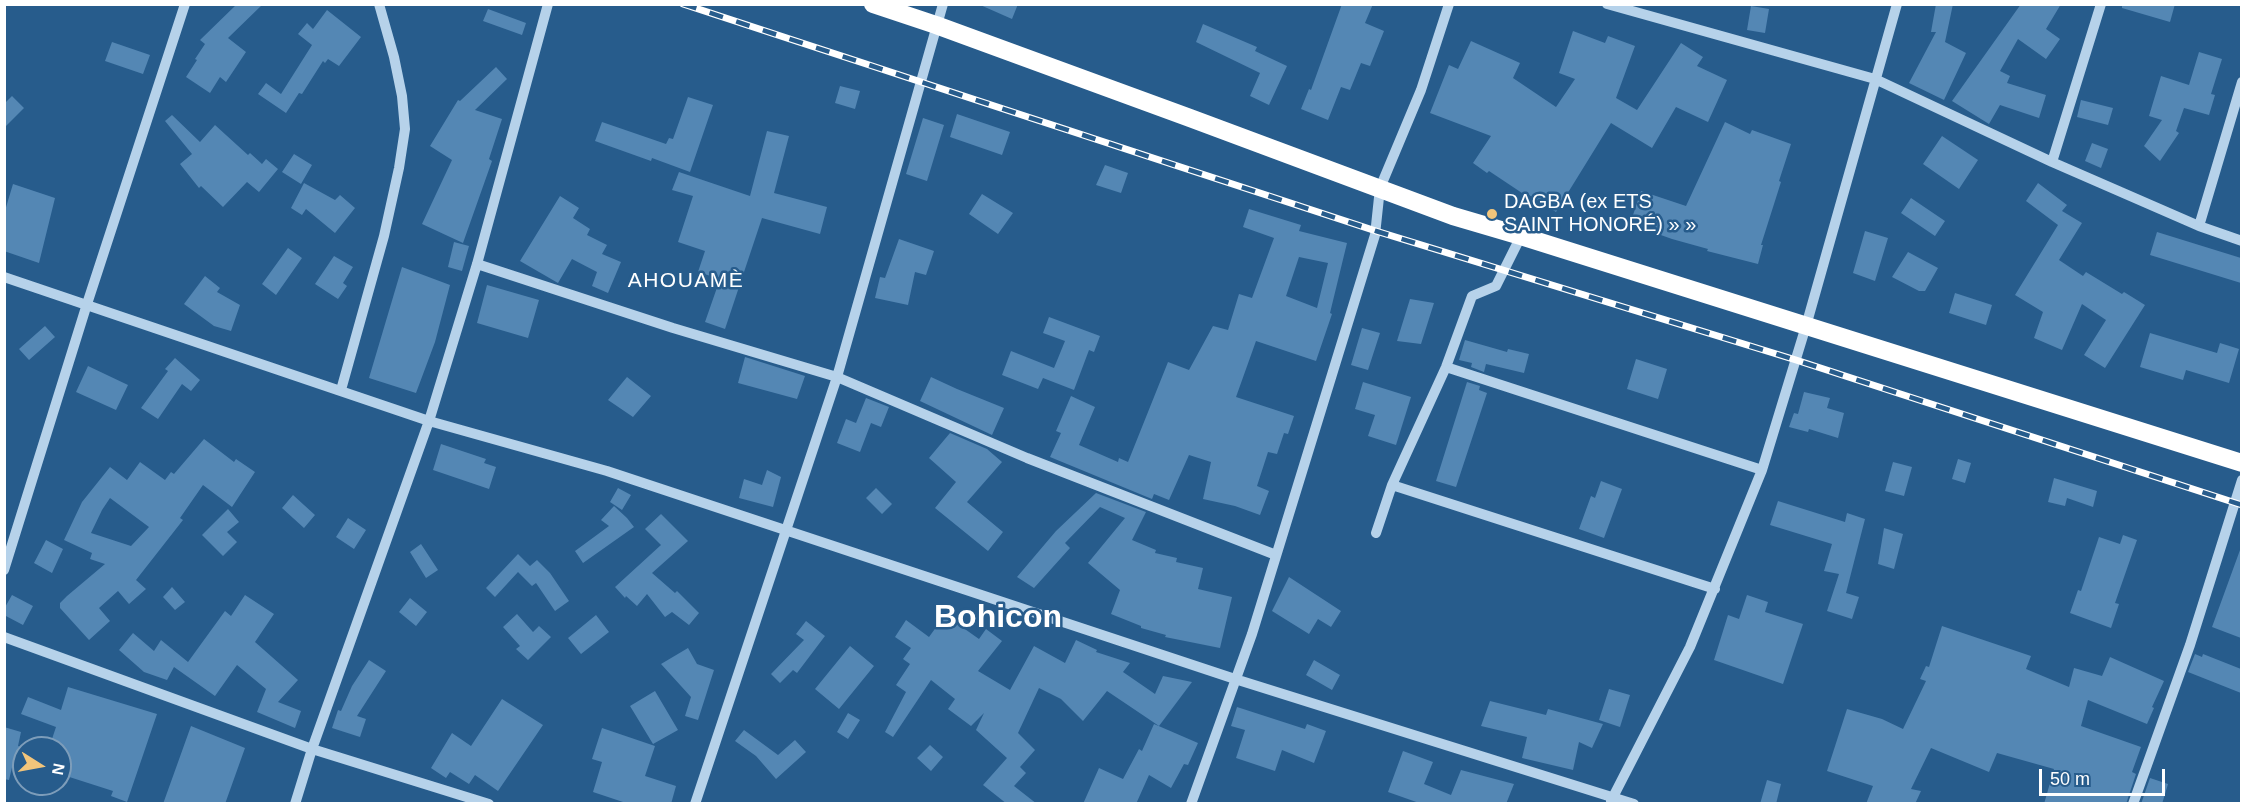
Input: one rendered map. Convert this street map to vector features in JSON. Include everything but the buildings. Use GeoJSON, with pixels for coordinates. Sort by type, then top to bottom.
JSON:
{"type":"FeatureCollection","features":[{"type":"Feature","properties":{"kind":"highway"},"geometry":{"type":"LineString","coordinates":[[873,4],[936,25],[1454,216],[2241,463]]}},
{"type":"Feature","properties":{"kind":"street"},"geometry":{"type":"LineString","coordinates":[[4,570],[87,304],[185,4]]}},
{"type":"Feature","properties":{"kind":"street"},"geometry":{"type":"LineString","coordinates":[[341,390],[384,236],[405,129],[402,96],[394,57],[379,4]]}},
{"type":"Feature","properties":{"kind":"street"},"geometry":{"type":"LineString","coordinates":[[295,804],[312,749],[429,421],[477,264],[548,4]]}},
{"type":"Feature","properties":{"kind":"street"},"geometry":{"type":"LineString","coordinates":[[695,804],[837,377],[943,4]]}},
{"type":"Feature","properties":{"kind":"street"},"geometry":{"type":"LineString","coordinates":[[1191,804],[1252,634],[1375,235],[1380,188],[1421,90],[1449,4]]}},
{"type":"Feature","properties":{"kind":"street"},"geometry":{"type":"LineString","coordinates":[[1607,4],[1875,79],[2052,162],[2199,226],[2241,241]]}},
{"type":"Feature","properties":{"kind":"street"},"geometry":{"type":"LineString","coordinates":[[1611,800],[1690,647],[1762,470],[1806,326],[1897,4]]}},
{"type":"Feature","properties":{"kind":"street"},"geometry":{"type":"LineString","coordinates":[[2052,162],[2101,4]]}},
{"type":"Feature","properties":{"kind":"street"},"geometry":{"type":"LineString","coordinates":[[2199,226],[2241,84]]}},
{"type":"Feature","properties":{"kind":"street"},"geometry":{"type":"LineString","coordinates":[[1376,533],[1392,485],[1446,367],[1472,296],[1496,286],[1521,236]]}},
{"type":"Feature","properties":{"kind":"street"},"geometry":{"type":"LineString","coordinates":[[477,264],[673,328],[837,377],[1027,458],[1276,555]]}},
{"type":"Feature","properties":{"kind":"street"},"geometry":{"type":"LineString","coordinates":[[4,277],[429,421],[607,471],[788,529],[1235,679],[1611,800],[1634,804]]}},
{"type":"Feature","properties":{"kind":"street"},"geometry":{"type":"LineString","coordinates":[[1446,367],[1762,470]]}},
{"type":"Feature","properties":{"kind":"street"},"geometry":{"type":"LineString","coordinates":[[2133,804],[2190,645],[2241,480]]}},
{"type":"Feature","properties":{"kind":"street"},"geometry":{"type":"LineString","coordinates":[[1392,485],[1715,588]]}},
{"type":"Feature","properties":{"kind":"street"},"geometry":{"type":"LineString","coordinates":[[4,637],[312,749],[489,804]]}},
{"type":"Feature","properties":{"kind":"railway"},"geometry":{"type":"LineString","coordinates":[[683,4],[1376,231],[1796,360],[2242,505]]}},
{"type":"Feature","properties":{"kind":"place","name":"DAGBA (ex ETS SAINT HONORÉ) » »"},"geometry":{"type":"Point","coordinates":[1492,214]}},
{"type":"Feature","properties":{"kind":"district","name":"AHOUAMÈ"},"geometry":{"type":"Point","coordinates":[686,281]}},
{"type":"Feature","properties":{"kind":"district","name":"Bohicon"},"geometry":{"type":"Point","coordinates":[998,618]}}]}
